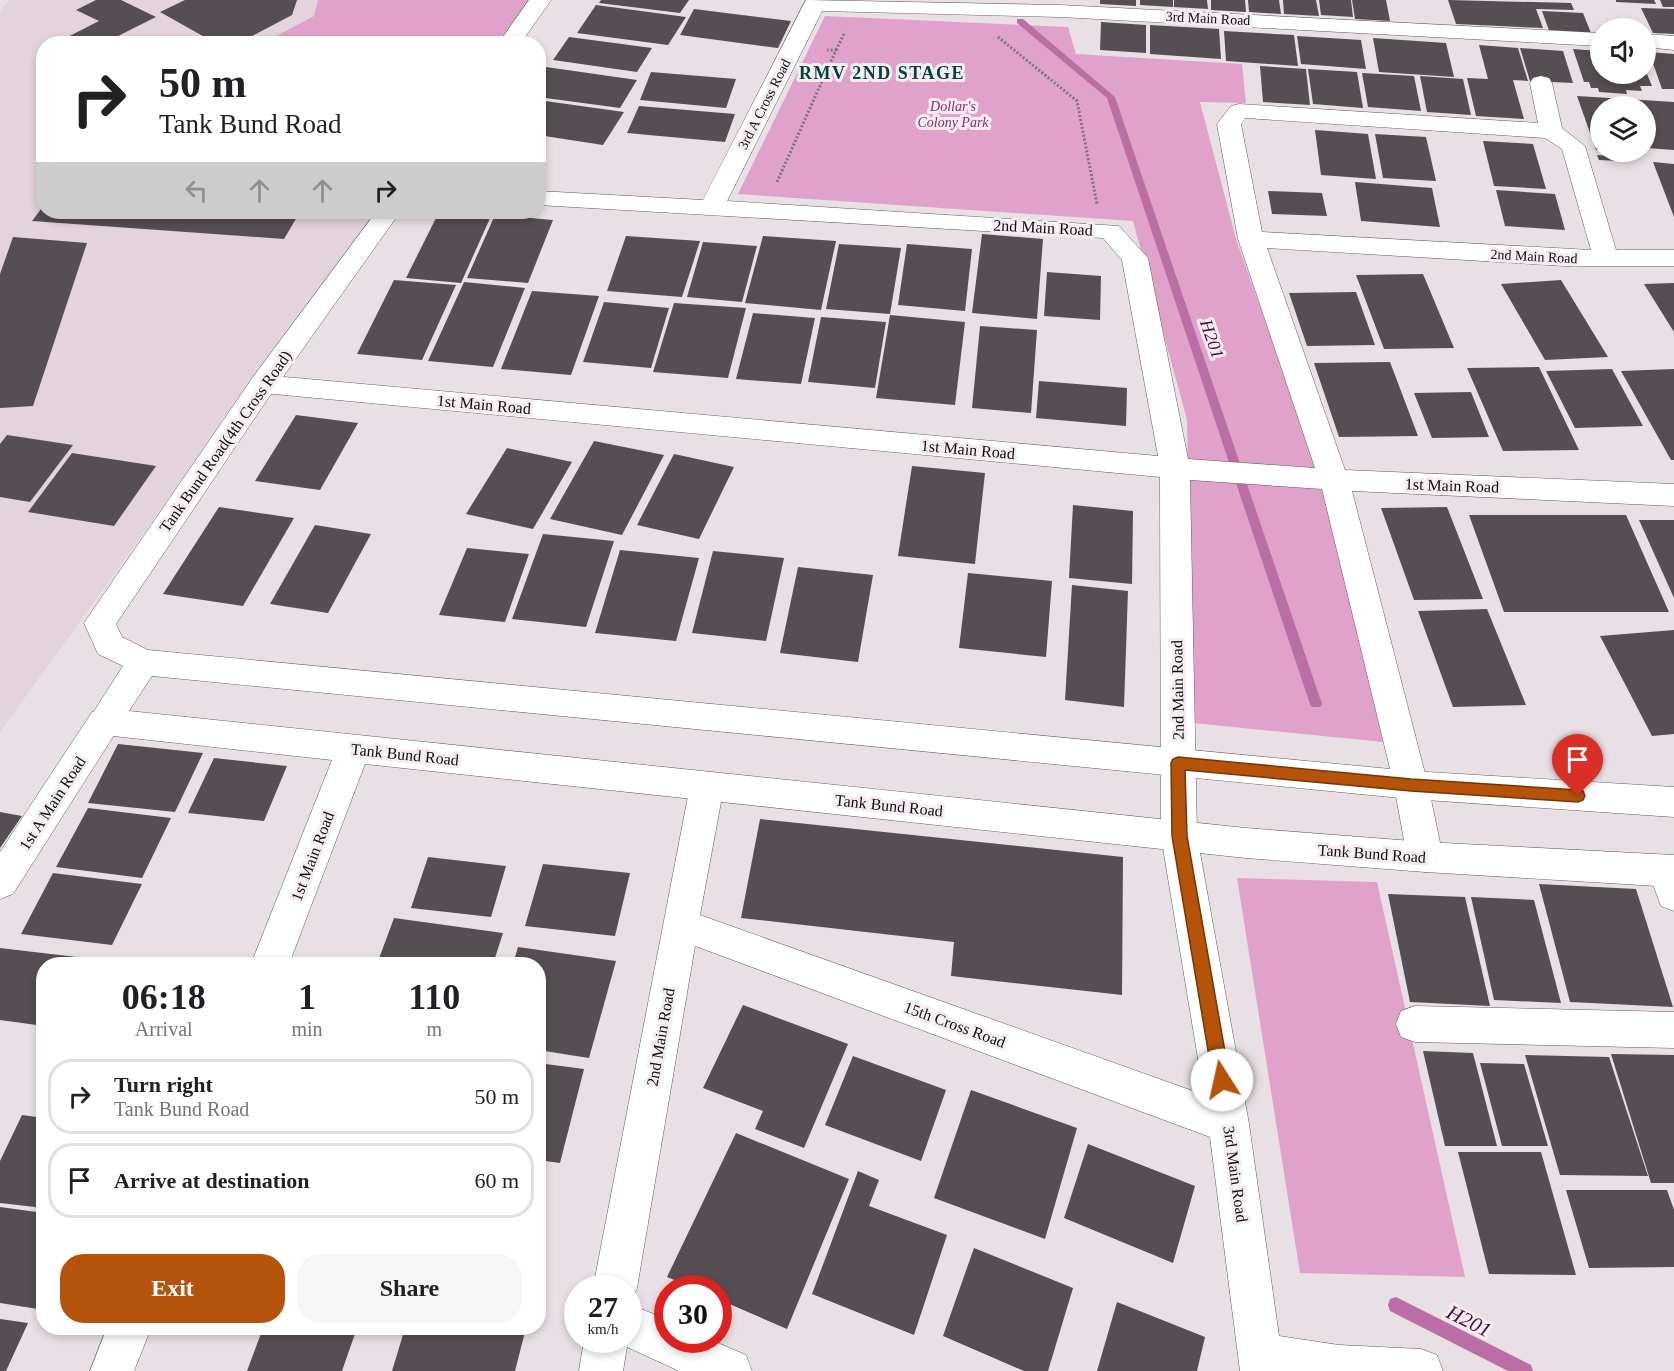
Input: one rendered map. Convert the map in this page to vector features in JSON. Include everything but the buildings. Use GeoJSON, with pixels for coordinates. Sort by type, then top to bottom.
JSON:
{"type":"FeatureCollection","features":[{"type":"Feature","properties":{"kind":"street"},"geometry":{"type":"LineString","coordinates":[[515,36],[540,0]]}},
{"type":"Feature","properties":{"kind":"street","name":"3rd Main Road"},"geometry":{"type":"LineString","coordinates":[[816,2],[1060,11],[1590,38]]}},
{"type":"Feature","properties":{"kind":"street","name":"3rd A Cross Road"},"geometry":{"type":"LineString","coordinates":[[711,208],[816,2]]}},
{"type":"Feature","properties":{"kind":"street"},"geometry":{"type":"LineString","coordinates":[[1656,42],[1674,43]]}},
{"type":"Feature","properties":{"kind":"street"},"geometry":{"type":"LineString","coordinates":[[1540,84],[1551,131]]}},
{"type":"Feature","properties":{"kind":"street"},"geometry":{"type":"LineString","coordinates":[[1425,857],[1411,785],[1334,480],[1251,239],[1229,124],[1239,111],[1551,131],[1573,146],[1606,258]]}},
{"type":"Feature","properties":{"kind":"street","name":"2nd Main Road"},"geometry":{"type":"LineString","coordinates":[[546,198],[1110,231],[1135,258],[1184,469],[1178,763]]}},
{"type":"Feature","properties":{"kind":"street","name":"Tank Bund Road(4th Cross Road)"},"geometry":{"type":"LineString","coordinates":[[143,662],[109,645],[100,623],[263,384],[383,219]]}},
{"type":"Feature","properties":{"kind":"street","name":"2nd Main Road"},"geometry":{"type":"LineString","coordinates":[[1251,239],[1554,258],[1674,258]]}},
{"type":"Feature","properties":{"kind":"street","name":"1st Main Road"},"geometry":{"type":"LineString","coordinates":[[263,384],[1184,469],[1334,480],[1674,495]]}},
{"type":"Feature","properties":{"kind":"street"},"geometry":{"type":"LineString","coordinates":[[143,662],[1411,785],[1674,802]]}},
{"type":"Feature","properties":{"kind":"street","name":"1st A Main Road"},"geometry":{"type":"LineString","coordinates":[[0,883],[143,662]]}},
{"type":"Feature","properties":{"kind":"street","name":"Tank Bund Road"},"geometry":{"type":"LineString","coordinates":[[104,722],[1191,838],[1671,879]]}},
{"type":"Feature","properties":{"kind":"street","name":"1st Main Road"},"geometry":{"type":"LineString","coordinates":[[273,957],[354,748]]}},
{"type":"Feature","properties":{"kind":"street","name":"3rd Main Road"},"geometry":{"type":"LineString","coordinates":[[1178,763],[1191,838],[1229,1124],[1269,1362]]}},
{"type":"Feature","properties":{"kind":"street","name":"2nd Main Road"},"geometry":{"type":"LineString","coordinates":[[617,1275],[707,786]]}},
{"type":"Feature","properties":{"kind":"street","name":"15th Cross Road"},"geometry":{"type":"LineString","coordinates":[[680,924],[1229,1124]]}},
{"type":"Feature","properties":{"kind":"street"},"geometry":{"type":"LineString","coordinates":[[1415,1024],[1674,1030]]}},
{"type":"Feature","properties":{"kind":"street"},"geometry":{"type":"LineString","coordinates":[[642,1330],[730,1371]]}},
{"type":"Feature","properties":{"kind":"street"},"geometry":{"type":"LineString","coordinates":[[112,1371],[126,1335]]}},
{"type":"Feature","properties":{"kind":"street"},"geometry":{"type":"LineString","coordinates":[[601,1371],[604,1353]]}},
{"type":"Feature","properties":{"kind":"street"},"geometry":{"type":"LineString","coordinates":[[1269,1362],[1420,1371]]}},
{"type":"Feature","properties":{"kind":"path"},"geometry":{"type":"LineString","coordinates":[[787,182],[776,182],[849,25]]}},
{"type":"Feature","properties":{"kind":"path"},"geometry":{"type":"LineString","coordinates":[[990,31],[1077,101],[1097,205],[1088,204]]}},
{"type":"Feature","properties":{"kind":"path"},"geometry":{"type":"LineString","coordinates":[[793,47],[836,50]]}},
{"type":"Feature","properties":{"kind":"shaded area"},"geometry":{"type":"Polygon","coordinates":[[[9,0],[529,0],[502,36],[36,36],[36,219],[371,219],[0,732],[0,11],[9,0]]]}},
{"type":"Feature","properties":{"kind":"green space"},"geometry":{"type":"Polygon","coordinates":[[[318,0],[529,0],[502,36],[276,36],[314,16],[318,0]]]}},
{"type":"Feature","properties":{"kind":"green space","name":"Dollar's Colony Park"},"geometry":{"type":"Polygon","coordinates":[[[825,16],[1068,27],[1076,54],[1242,64],[1246,103],[1200,102],[1236,239],[1326,492],[1383,742],[1193,723],[1187,420],[1133,221],[738,194],[825,16]]]}},
{"type":"Feature","properties":{"kind":"green space"},"geometry":{"type":"Polygon","coordinates":[[[1237,878],[1377,882],[1465,1277],[1300,1273],[1237,878]]]}},
{"type":"Feature","properties":{"kind":"waterway","name":"H201"},"geometry":{"type":"LineString","coordinates":[[1020,21],[1111,97],[1316,704]]}},
{"type":"Feature","properties":{"kind":"waterway","name":"H201"},"geometry":{"type":"LineString","coordinates":[[1396,1305],[1525,1371]]}},
{"type":"Feature","properties":{"kind":"district","name":"RMV 2ND STAGE"},"geometry":{"type":"Point","coordinates":[882,73]}},
{"type":"Feature","properties":{"kind":"route"},"geometry":{"type":"LineString","coordinates":[[1222,1080],[1179,836],[1178,763],[1411,785],[1578,796]]}}]}
